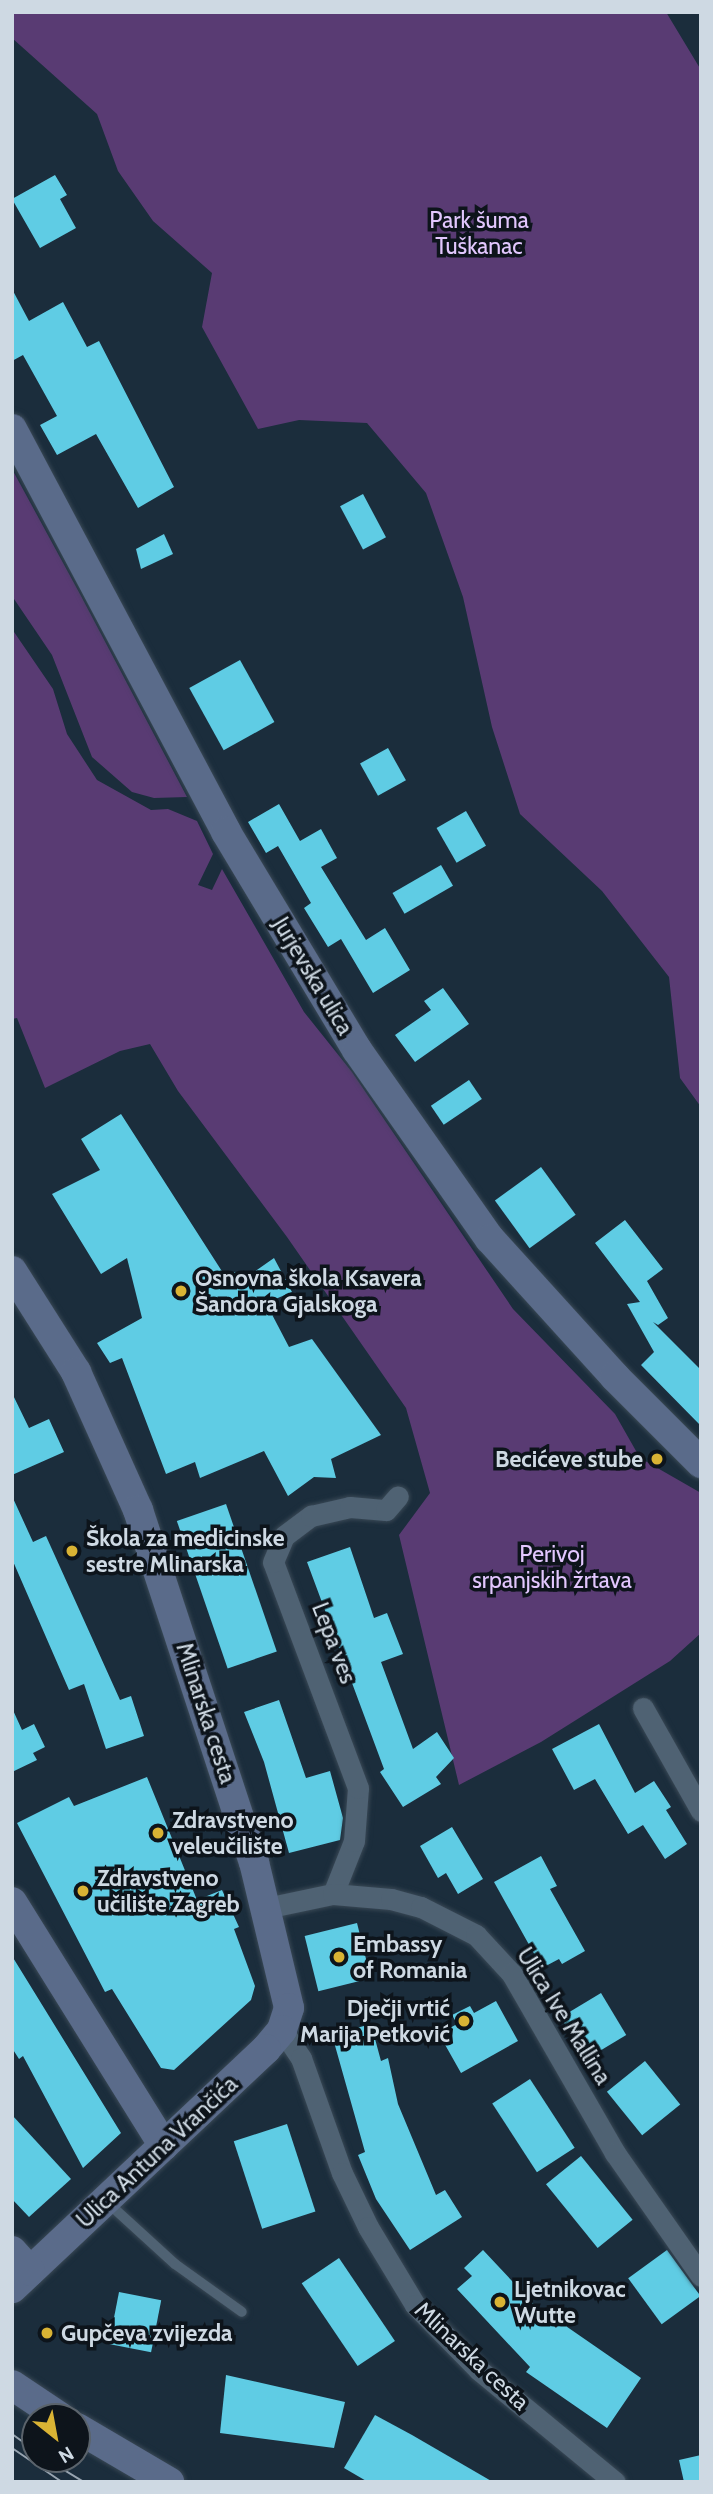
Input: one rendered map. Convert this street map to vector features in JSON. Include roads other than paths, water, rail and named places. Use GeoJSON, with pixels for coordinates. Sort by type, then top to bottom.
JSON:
{"type":"FeatureCollection","features":[{"type":"Feature","properties":{"kind":"street","name":"Jurjevska ulica"},"geometry":{"type":"LineString","coordinates":[[12,429],[226,832],[358,1050],[490,1239],[615,1377],[701,1462]]}},
{"type":"Feature","properties":{"kind":"street","name":"Mlinarska cesta"},"geometry":{"type":"LineString","coordinates":[[16,1284],[76,1372],[138,1510],[216,1740],[266,1908],[288,1998],[282,2030],[301,2058],[342,2173],[368,2227],[415,2305],[480,2370],[615,2482]]}},
{"type":"Feature","properties":{"kind":"street","name":"Lepa ves"},"geometry":{"type":"LineString","coordinates":[[332,1894],[354,1840],[358,1788],[273,1562],[284,1536],[311,1516],[350,1507],[386,1510],[398,1496]]}},
{"type":"Feature","properties":{"kind":"street"},"geometry":{"type":"LineString","coordinates":[[643,1708],[701,1811]]}},
{"type":"Feature","properties":{"kind":"street","name":"Ulica Ive Mallina"},"geometry":{"type":"LineString","coordinates":[[266,1908],[332,1894],[391,1899],[421,1907],[476,1935],[512,1974],[615,2153],[701,2276]]}},
{"type":"Feature","properties":{"kind":"street"},"geometry":{"type":"LineString","coordinates":[[12,1902],[164,2146]]}},
{"type":"Feature","properties":{"kind":"street","name":"Ulica Antuna Vrančića"},"geometry":{"type":"LineString","coordinates":[[18,2270],[105,2200],[282,2030]]}},
{"type":"Feature","properties":{"kind":"street"},"geometry":{"type":"LineString","coordinates":[[12,2385],[39,2403]]}},
{"type":"Feature","properties":{"kind":"street"},"geometry":{"type":"LineString","coordinates":[[91,2436],[169,2482]]}},
{"type":"Feature","properties":{"kind":"lane"},"geometry":{"type":"LineString","coordinates":[[105,2200],[175,2264],[242,2312]]}},
{"type":"Feature","properties":{"kind":"tram line"},"geometry":{"type":"LineString","coordinates":[[12,2434],[21,2441]]}},
{"type":"Feature","properties":{"kind":"tram line"},"geometry":{"type":"LineString","coordinates":[[12,2448],[62,2482]]}},
{"type":"Feature","properties":{"kind":"tram line"},"geometry":{"type":"LineString","coordinates":[[69,2473],[84,2482]]}},
{"type":"Feature","properties":{"kind":"place","name":"Osnovna škola Ksavera Šandora Gjalskoga"},"geometry":{"type":"Point","coordinates":[181,1291]}},
{"type":"Feature","properties":{"kind":"place","name":"Becićeve stube"},"geometry":{"type":"Point","coordinates":[657,1459]}},
{"type":"Feature","properties":{"kind":"place","name":"Škola za medicinske sestre Mlinarska"},"geometry":{"type":"Point","coordinates":[72,1551]}},
{"type":"Feature","properties":{"kind":"place","name":"Zdravstveno veleučilište"},"geometry":{"type":"Point","coordinates":[158,1833]}},
{"type":"Feature","properties":{"kind":"place","name":"Zdravstveno učilište Zagreb"},"geometry":{"type":"Point","coordinates":[83,1891]}},
{"type":"Feature","properties":{"kind":"place","name":"Embassy of Romania"},"geometry":{"type":"Point","coordinates":[339,1957]}},
{"type":"Feature","properties":{"kind":"place","name":"Dječji vrtić Marija Petković"},"geometry":{"type":"Point","coordinates":[464,2021]}},
{"type":"Feature","properties":{"kind":"place","name":"Ljetnikovac Wutte"},"geometry":{"type":"Point","coordinates":[500,2302]}},
{"type":"Feature","properties":{"kind":"place","name":"Gupčeva zvijezda"},"geometry":{"type":"Point","coordinates":[47,2333]}},
{"type":"Feature","properties":{"kind":"park label","name":"Park šuma Tuškanac"},"geometry":{"type":"Point","coordinates":[479,233]}},
{"type":"Feature","properties":{"kind":"park label","name":"Perivoj srpanjskih žrtava"},"geometry":{"type":"Point","coordinates":[552,1567]}}]}
